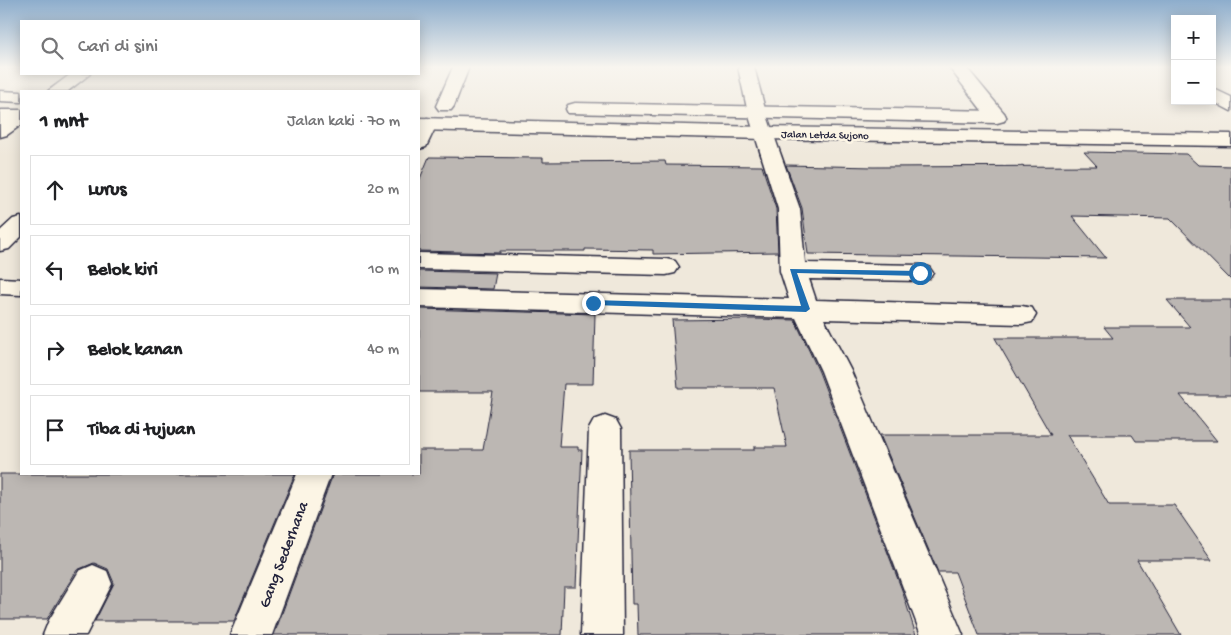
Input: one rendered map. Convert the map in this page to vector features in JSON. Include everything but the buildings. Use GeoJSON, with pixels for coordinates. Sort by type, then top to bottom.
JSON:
{"type":"FeatureCollection","features":[{"type":"Feature","properties":{"kind":"main road"},"geometry":{"type":"LineString","coordinates":[[420,140],[430,115],[442,97]]}},
{"type":"Feature","properties":{"kind":"main road"},"geometry":{"type":"LineString","coordinates":[[753,97],[760,123],[789,209],[793,271],[806,309],[836,371],[942,635]]}},
{"type":"Feature","properties":{"kind":"main road"},"geometry":{"type":"LineString","coordinates":[[981,97],[997,117]]}},
{"type":"Feature","properties":{"kind":"main road"},"geometry":{"type":"LineString","coordinates":[[430,115],[465,107]]}},
{"type":"Feature","properties":{"kind":"main road","name":"Jalan Letda Sujono"},"geometry":{"type":"LineString","coordinates":[[552,109],[760,123],[1017,118]]}},
{"type":"Feature","properties":{"kind":"main road","name":"Jalan Letda Sujono"},"geometry":{"type":"LineString","coordinates":[[430,115],[760,123],[1231,140]]}},
{"type":"Feature","properties":{"kind":"main road"},"geometry":{"type":"LineString","coordinates":[[0,116],[20,116]]}},
{"type":"Feature","properties":{"kind":"main road"},"geometry":{"type":"LineString","coordinates":[[0,131],[20,117]]}},
{"type":"Feature","properties":{"kind":"main road"},"geometry":{"type":"LineString","coordinates":[[0,244],[20,225]]}},
{"type":"Feature","properties":{"kind":"main road"},"geometry":{"type":"LineString","coordinates":[[420,261],[666,267]]}},
{"type":"Feature","properties":{"kind":"main road"},"geometry":{"type":"LineString","coordinates":[[793,271],[920,273]]}},
{"type":"Feature","properties":{"kind":"main road"},"geometry":{"type":"LineString","coordinates":[[0,286],[20,287]]}},
{"type":"Feature","properties":{"kind":"main road"},"geometry":{"type":"LineString","coordinates":[[420,298],[1022,315]]}},
{"type":"Feature","properties":{"kind":"main road"},"geometry":{"type":"LineString","coordinates":[[602,635],[605,429]]}},
{"type":"Feature","properties":{"kind":"main road","name":"Gang Sederhana"},"geometry":{"type":"LineString","coordinates":[[251,635],[314,475]]}},
{"type":"Feature","properties":{"kind":"main road"},"geometry":{"type":"LineString","coordinates":[[64,635],[93,584]]}},
{"type":"Feature","properties":{"kind":"route"},"geometry":{"type":"LineString","coordinates":[[593,303],[806,309],[793,271],[920,273]]}}]}
